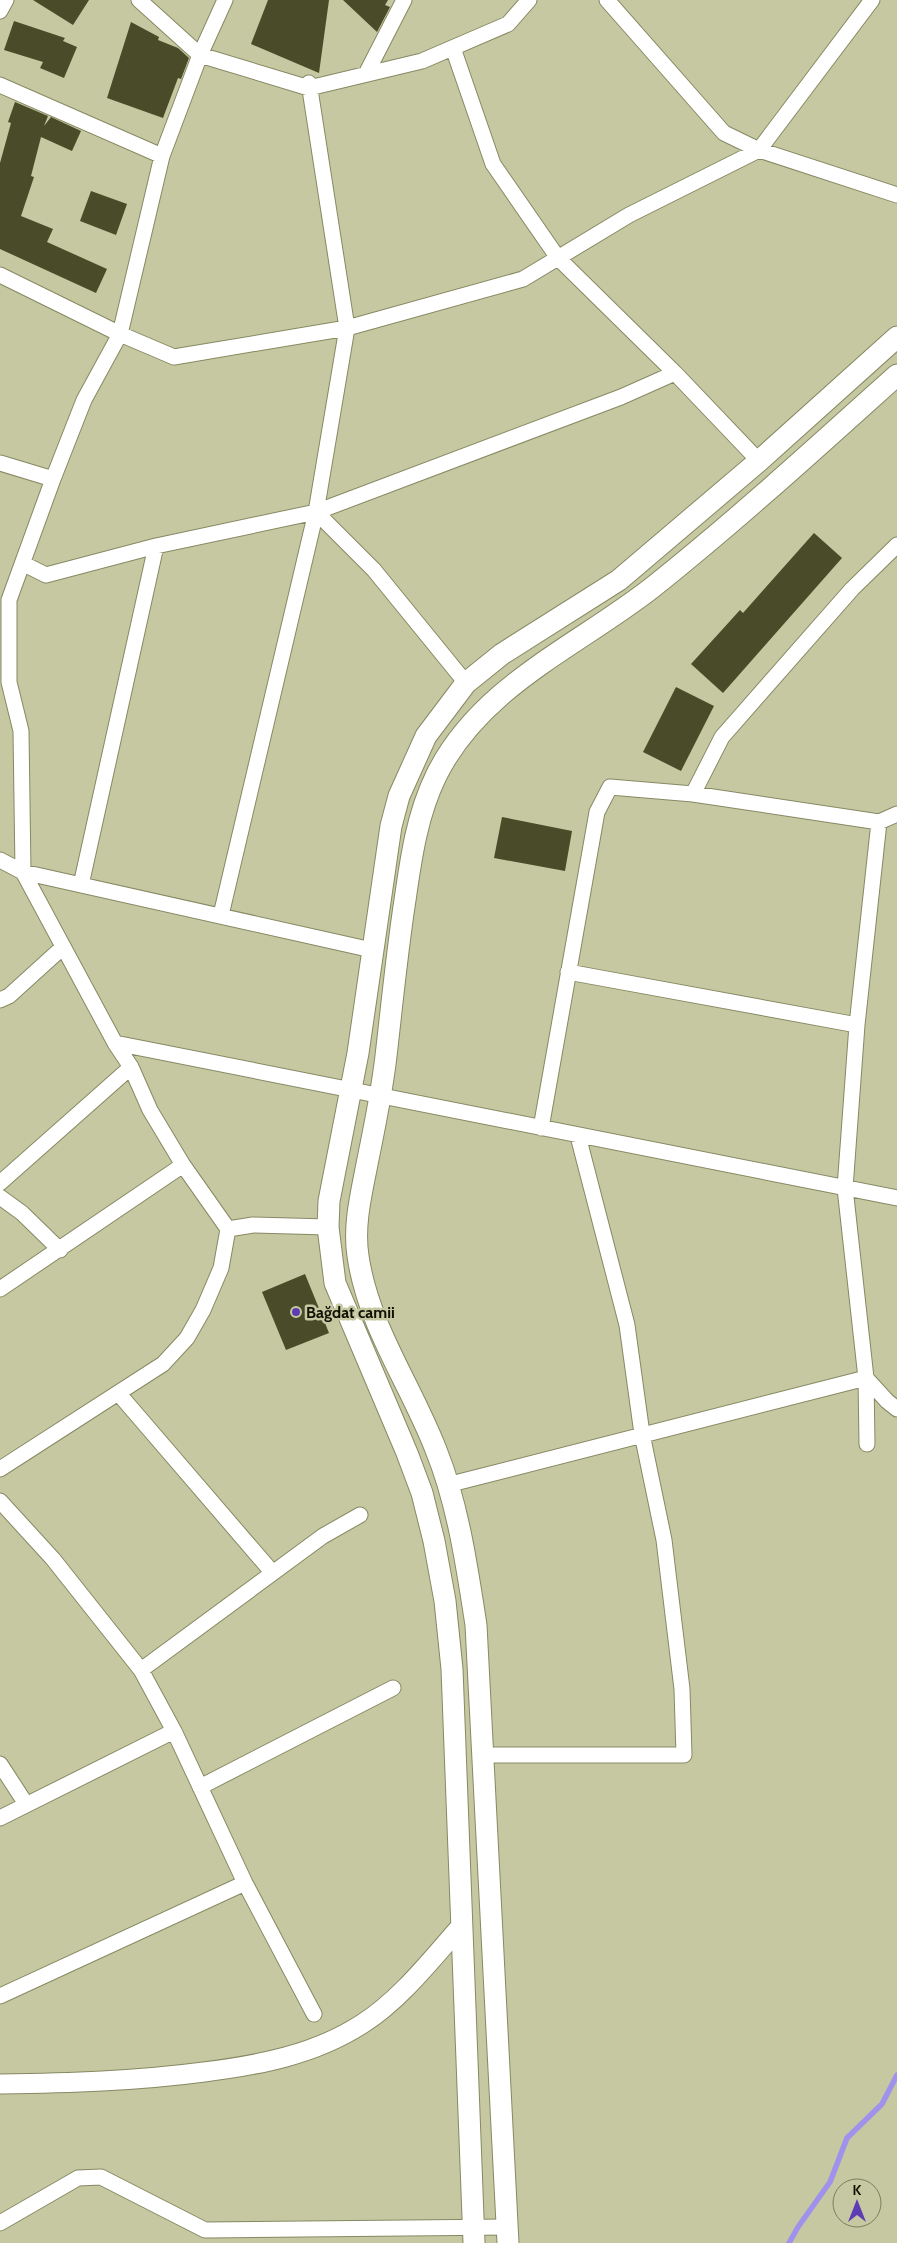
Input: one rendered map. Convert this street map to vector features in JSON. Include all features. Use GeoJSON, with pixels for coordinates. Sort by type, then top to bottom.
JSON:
{"type":"FeatureCollection","features":[{"type":"Feature","properties":{"kind":"main road"},"geometry":{"type":"LineString","coordinates":[[473,2234],[452,1669],[445,1601],[434,1541],[422,1493],[335,1283],[328,1227],[329,1201],[351,1089],[391,826],[399,796],[426,736],[466,683],[502,654],[619,580],[759,461],[897,336]]}},
{"type":"Feature","properties":{"kind":"main road"},"geometry":{"type":"LineString","coordinates":[[508,2235],[483,1755],[481,1677],[476,1625],[462,1540],[438,1453],[368,1302],[357,1252],[356,1229],[360,1199],[381,1096],[397,953],[415,841],[420,818],[436,776],[472,722],[505,691],[652,587],[897,375]]}},
{"type":"Feature","properties":{"kind":"street"},"geometry":{"type":"LineString","coordinates":[[0,11],[6,0]]}},
{"type":"Feature","properties":{"kind":"street"},"geometry":{"type":"LineString","coordinates":[[139,0],[200,55],[309,86],[422,61],[508,24],[529,0]]}},
{"type":"Feature","properties":{"kind":"street"},"geometry":{"type":"LineString","coordinates":[[0,1470],[163,1364],[187,1338],[203,1310],[221,1268],[228,1229],[183,1166],[150,1110],[131,1067],[115,1043],[23,872],[21,731],[10,682],[5,633],[10,600],[53,478],[84,400],[120,334],[162,156],[200,55],[225,0]]}},
{"type":"Feature","properties":{"kind":"street"},"geometry":{"type":"LineString","coordinates":[[366,74],[404,0]]}},
{"type":"Feature","properties":{"kind":"street"},"geometry":{"type":"LineString","coordinates":[[607,0],[724,133],[759,150],[897,195]]}},
{"type":"Feature","properties":{"kind":"street"},"geometry":{"type":"LineString","coordinates":[[0,275],[120,334],[174,357],[347,328],[523,279],[629,215],[759,150],[872,0]]}},
{"type":"Feature","properties":{"kind":"street"},"geometry":{"type":"LineString","coordinates":[[453,48],[493,164],[558,258],[675,373],[759,461]]}},
{"type":"Feature","properties":{"kind":"street"},"geometry":{"type":"LineString","coordinates":[[0,85],[162,156]]}},
{"type":"Feature","properties":{"kind":"street"},"geometry":{"type":"LineString","coordinates":[[221,915],[316,512],[347,328],[309,86]]}},
{"type":"Feature","properties":{"kind":"street"},"geometry":{"type":"LineString","coordinates":[[24,564],[46,575],[156,546],[316,512],[621,397],[675,373]]}},
{"type":"Feature","properties":{"kind":"street"},"geometry":{"type":"LineString","coordinates":[[0,462],[53,478]]}},
{"type":"Feature","properties":{"kind":"street"},"geometry":{"type":"LineString","coordinates":[[316,512],[374,570],[466,683]]}},
{"type":"Feature","properties":{"kind":"street"},"geometry":{"type":"LineString","coordinates":[[693,794],[722,737],[852,588],[897,545]]}},
{"type":"Feature","properties":{"kind":"street"},"geometry":{"type":"LineString","coordinates":[[81,885],[156,546]]}},
{"type":"Feature","properties":{"kind":"street"},"geometry":{"type":"LineString","coordinates":[[541,1128],[598,812],[610,787],[693,794],[879,822],[897,814]]}},
{"type":"Feature","properties":{"kind":"street"},"geometry":{"type":"LineString","coordinates":[[867,1444],[866,1378],[845,1188],[857,1026],[879,822]]}},
{"type":"Feature","properties":{"kind":"street"},"geometry":{"type":"LineString","coordinates":[[0,860],[23,872],[372,950]]}},
{"type":"Feature","properties":{"kind":"street"},"geometry":{"type":"LineString","coordinates":[[0,1000],[9,996],[62,947]]}},
{"type":"Feature","properties":{"kind":"street"},"geometry":{"type":"LineString","coordinates":[[568,972],[857,1026]]}},
{"type":"Feature","properties":{"kind":"street"},"geometry":{"type":"LineString","coordinates":[[115,1043],[897,1198]]}},
{"type":"Feature","properties":{"kind":"street"},"geometry":{"type":"LineString","coordinates":[[0,1183],[131,1067]]}},
{"type":"Feature","properties":{"kind":"street"},"geometry":{"type":"LineString","coordinates":[[483,1755],[684,1755],[682,1689],[664,1540],[642,1434],[627,1325],[578,1136]]}},
{"type":"Feature","properties":{"kind":"street"},"geometry":{"type":"LineString","coordinates":[[0,1289],[183,1166]]}},
{"type":"Feature","properties":{"kind":"street"},"geometry":{"type":"LineString","coordinates":[[0,1197],[22,1213],[60,1250]]}},
{"type":"Feature","properties":{"kind":"street"},"geometry":{"type":"LineString","coordinates":[[228,1229],[254,1225],[328,1227]]}},
{"type":"Feature","properties":{"kind":"street"},"geometry":{"type":"LineString","coordinates":[[447,1485],[866,1378]]}},
{"type":"Feature","properties":{"kind":"street"},"geometry":{"type":"LineString","coordinates":[[866,1378],[897,1409]]}},
{"type":"Feature","properties":{"kind":"street"},"geometry":{"type":"LineString","coordinates":[[118,1394],[272,1572]]}},
{"type":"Feature","properties":{"kind":"street"},"geometry":{"type":"LineString","coordinates":[[0,1501],[53,1559],[141,1670],[174,1732],[245,1883],[314,2014]]}},
{"type":"Feature","properties":{"kind":"street"},"geometry":{"type":"LineString","coordinates":[[141,1670],[272,1572],[323,1536],[360,1514]]}},
{"type":"Feature","properties":{"kind":"street"},"geometry":{"type":"LineString","coordinates":[[200,1787],[393,1688]]}},
{"type":"Feature","properties":{"kind":"street"},"geometry":{"type":"LineString","coordinates":[[0,1818],[174,1732]]}},
{"type":"Feature","properties":{"kind":"street"},"geometry":{"type":"LineString","coordinates":[[0,1764],[26,1804]]}},
{"type":"Feature","properties":{"kind":"street"},"geometry":{"type":"LineString","coordinates":[[0,1996],[245,1883]]}},
{"type":"Feature","properties":{"kind":"street"},"geometry":{"type":"LineString","coordinates":[[0,2084],[72,2083],[160,2078],[264,2064],[303,2052],[336,2040],[364,2023],[423,1969],[461,1926]]}},
{"type":"Feature","properties":{"kind":"street"},"geometry":{"type":"LineString","coordinates":[[0,2223],[78,2178],[102,2177],[205,2237],[508,2235]]}},
{"type":"Feature","properties":{"kind":"building"},"geometry":{"type":"Polygon","coordinates":[[[33,0],[89,0],[73,25],[33,0]]]}},
{"type":"Feature","properties":{"kind":"building"},"geometry":{"type":"Polygon","coordinates":[[[268,0],[329,0],[319,73],[251,44],[268,0]]]}},
{"type":"Feature","properties":{"kind":"building"},"geometry":{"type":"Polygon","coordinates":[[[343,0],[388,0],[385,5],[390,7],[377,32],[343,0]]]}},
{"type":"Feature","properties":{"kind":"building"},"geometry":{"type":"Polygon","coordinates":[[[14,21],[65,38],[63,41],[77,47],[64,78],[40,68],[43,62],[4,50],[14,21]]]}},
{"type":"Feature","properties":{"kind":"building"},"geometry":{"type":"Polygon","coordinates":[[[131,22],[159,37],[158,40],[178,48],[189,58],[181,79],[178,78],[163,118],[107,98],[131,22]]]}},
{"type":"Feature","properties":{"kind":"building"},"geometry":{"type":"Polygon","coordinates":[[[15,102],[48,116],[44,126],[51,117],[81,131],[72,151],[41,137],[31,176],[34,177],[21,216],[53,229],[47,242],[107,269],[96,293],[0,249],[0,163],[11,123],[8,122],[15,102]]]}},
{"type":"Feature","properties":{"kind":"building"},"geometry":{"type":"Polygon","coordinates":[[[91,191],[127,204],[116,235],[80,221],[91,191]]]}},
{"type":"Feature","properties":{"kind":"building"},"geometry":{"type":"Polygon","coordinates":[[[814,533],[842,558],[723,693],[691,664],[740,610],[743,613],[814,533]]]}},
{"type":"Feature","properties":{"kind":"building"},"geometry":{"type":"Polygon","coordinates":[[[676,687],[714,706],[681,771],[643,752],[676,687]]]}},
{"type":"Feature","properties":{"kind":"building"},"geometry":{"type":"Polygon","coordinates":[[[502,817],[572,831],[565,871],[494,858],[502,817]]]}},
{"type":"Feature","properties":{"kind":"building","name":"Bağdat camii"},"geometry":{"type":"Polygon","coordinates":[[[305,1274],[329,1333],[286,1350],[262,1292],[305,1274]]]}},
{"type":"Feature","properties":{"kind":"waterway"},"geometry":{"type":"LineString","coordinates":[[789,2243],[830,2182],[847,2138],[882,2104],[897,2075]]}},
{"type":"Feature","properties":{"kind":"place","name":"Bağdat camii"},"geometry":{"type":"Point","coordinates":[296,1312]}}]}
